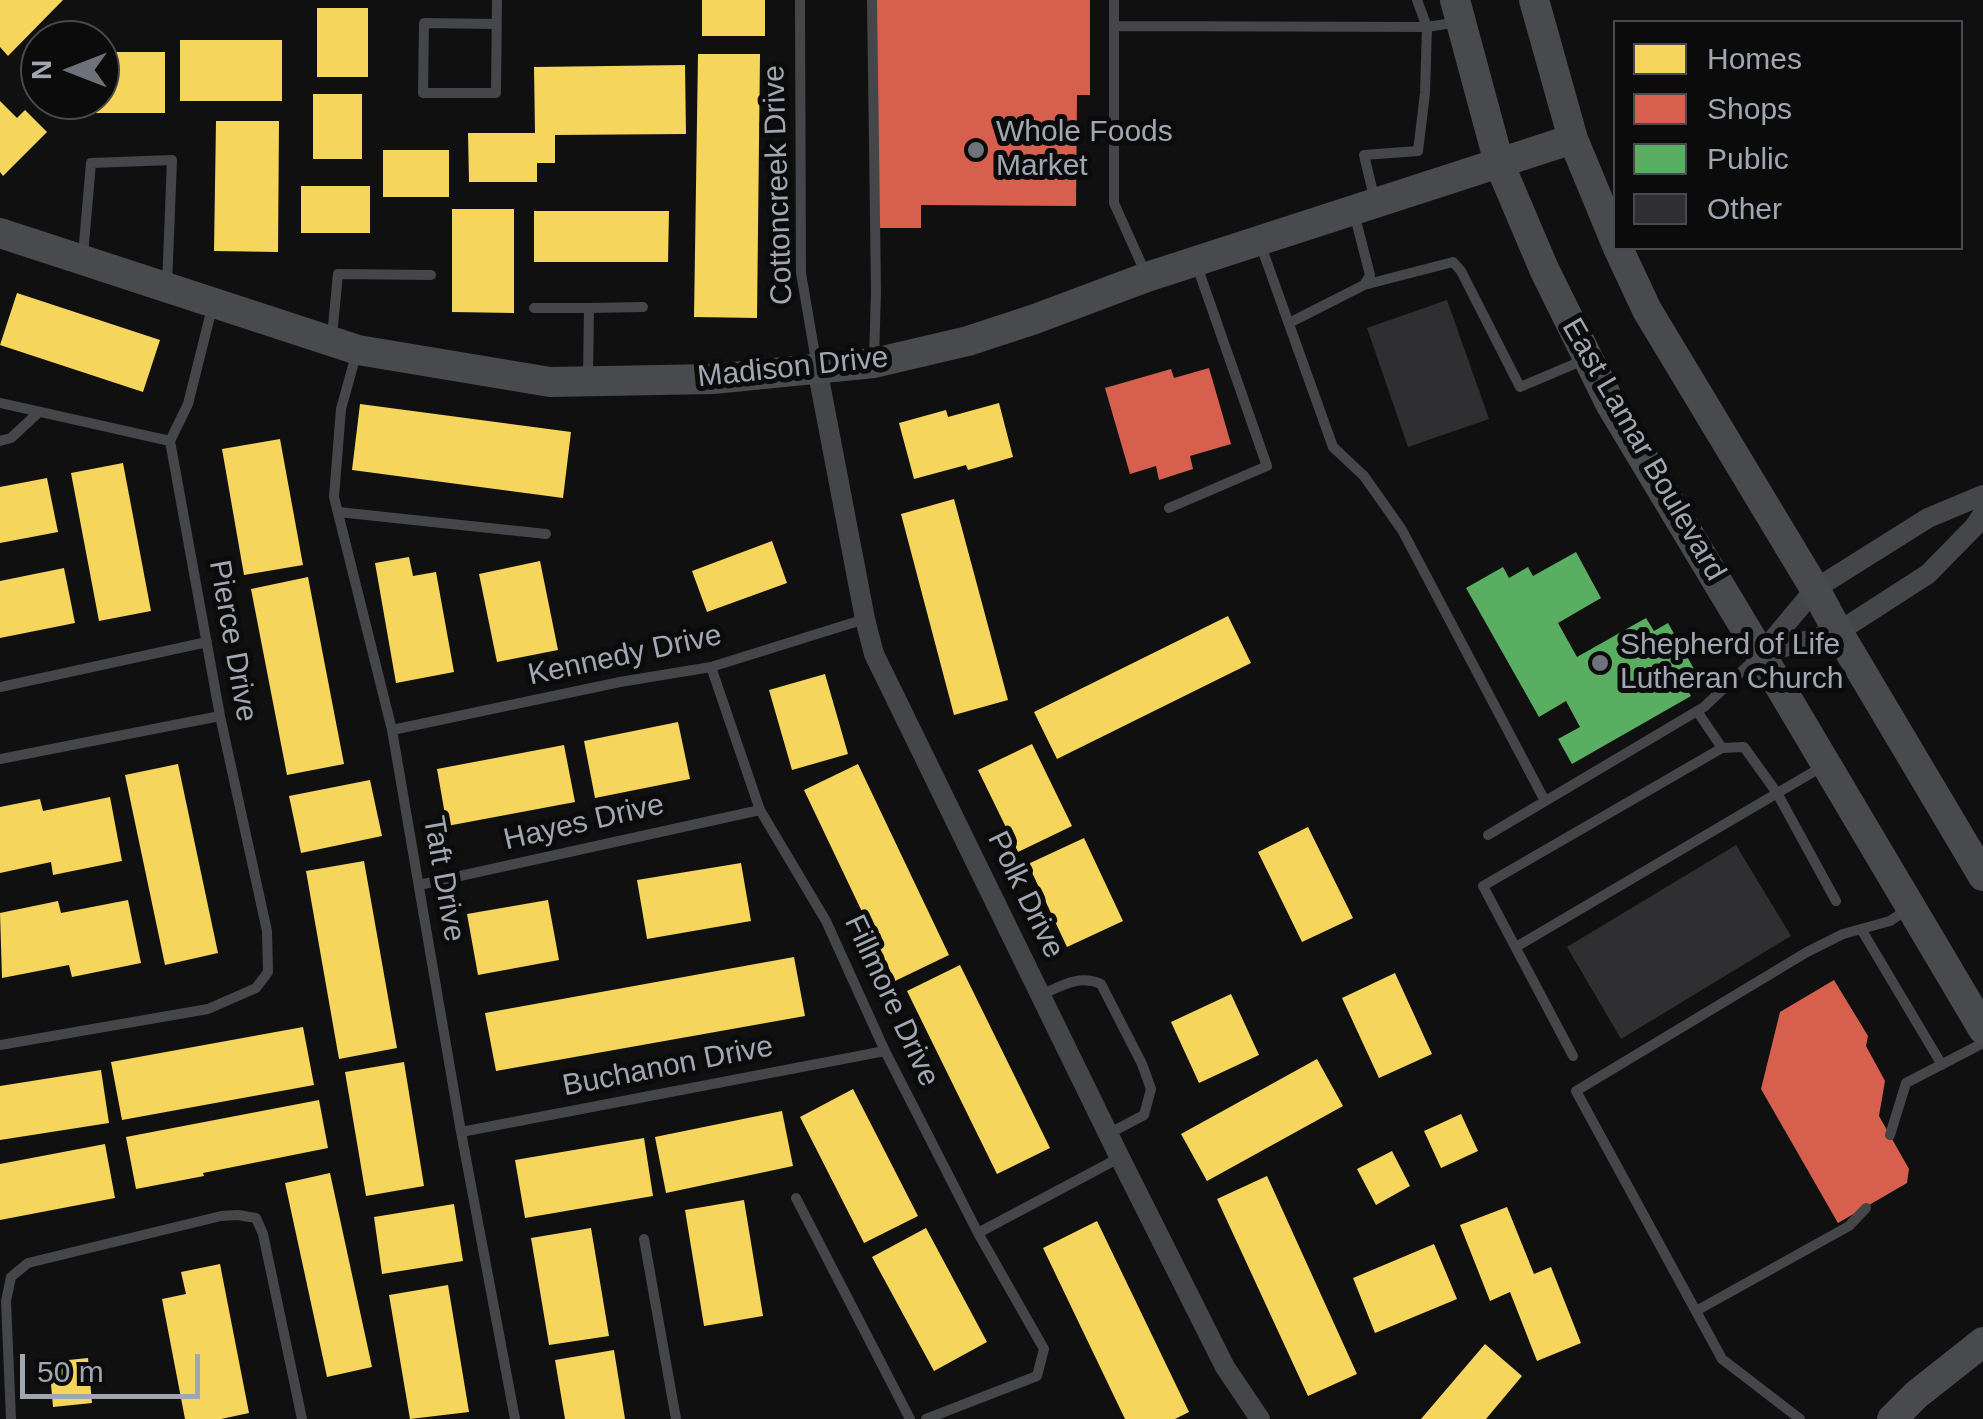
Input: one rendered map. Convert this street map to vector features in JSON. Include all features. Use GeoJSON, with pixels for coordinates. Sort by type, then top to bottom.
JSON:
{"type":"FeatureCollection","features":[{"type":"Feature","properties":{"kind":"main road"},"geometry":{"type":"LineString","coordinates":[[1534,0],[1573,139],[1613,238]]}},
{"type":"Feature","properties":{"kind":"main road","name":"East Lamar Boulevard"},"geometry":{"type":"LineString","coordinates":[[1457,11],[1499,163],[1544,269],[1611,406],[1983,1028]]}},
{"type":"Feature","properties":{"kind":"main road","name":"Madison Drive"},"geometry":{"type":"LineString","coordinates":[[0,233],[344,346],[550,382],[714,380],[874,363],[968,341],[1148,277],[1573,139]]}},
{"type":"Feature","properties":{"kind":"main road"},"geometry":{"type":"LineString","coordinates":[[1618,250],[1647,310],[1983,876]]}},
{"type":"Feature","properties":{"kind":"main road"},"geometry":{"type":"LineString","coordinates":[[1892,1419],[1983,1342]]}},
{"type":"Feature","properties":{"kind":"street","name":"Polk Drive"},"geometry":{"type":"LineString","coordinates":[[817,368],[874,654],[1225,1367],[1260,1419]]}},
{"type":"Feature","properties":{"kind":"street"},"geometry":{"type":"LineString","coordinates":[[1760,654],[1815,590],[1928,518],[1983,494]]}},
{"type":"Feature","properties":{"kind":"street"},"geometry":{"type":"LineString","coordinates":[[1760,654],[1838,632],[1928,574],[1983,514]]}},
{"type":"Feature","properties":{"kind":"lane"},"geometry":{"type":"LineString","coordinates":[[496,24],[424,23],[424,93],[496,93],[497,0]]}},
{"type":"Feature","properties":{"kind":"lane","name":"Cottoncreek Drive"},"geometry":{"type":"LineString","coordinates":[[800,0],[801,273],[817,368]]}},
{"type":"Feature","properties":{"kind":"lane"},"geometry":{"type":"LineString","coordinates":[[872,0],[874,363]]}},
{"type":"Feature","properties":{"kind":"lane"},"geometry":{"type":"LineString","coordinates":[[1114,0],[1114,203],[1148,277]]}},
{"type":"Feature","properties":{"kind":"lane"},"geometry":{"type":"LineString","coordinates":[[1364,285],[1370,275],[1364,155],[1418,151],[1427,26],[1416,0]]}},
{"type":"Feature","properties":{"kind":"lane"},"geometry":{"type":"LineString","coordinates":[[1114,26],[1427,26],[1457,11]]}},
{"type":"Feature","properties":{"kind":"lane"},"geometry":{"type":"LineString","coordinates":[[83,260],[91,163],[172,160],[166,288]]}},
{"type":"Feature","properties":{"kind":"lane"},"geometry":{"type":"LineString","coordinates":[[1260,241],[1332,447],[1364,476],[1402,530],[1545,802]]}},
{"type":"Feature","properties":{"kind":"lane"},"geometry":{"type":"LineString","coordinates":[[1169,508],[1267,466],[1196,262]]}},
{"type":"Feature","properties":{"kind":"lane"},"geometry":{"type":"LineString","coordinates":[[1290,322],[1364,285],[1453,262],[1462,271],[1520,387],[1588,358]]}},
{"type":"Feature","properties":{"kind":"lane","name":"Taft Drive"},"geometry":{"type":"LineString","coordinates":[[432,275],[338,274],[344,346],[334,497],[392,730],[515,1419]]}},
{"type":"Feature","properties":{"kind":"lane"},"geometry":{"type":"LineString","coordinates":[[0,403],[170,441],[188,404],[214,303]]}},
{"type":"Feature","properties":{"kind":"lane"},"geometry":{"type":"LineString","coordinates":[[534,308],[643,307]]}},
{"type":"Feature","properties":{"kind":"lane"},"geometry":{"type":"LineString","coordinates":[[588,382],[590,308]]}},
{"type":"Feature","properties":{"kind":"lane"},"geometry":{"type":"LineString","coordinates":[[0,441],[10,438],[39,412]]}},
{"type":"Feature","properties":{"kind":"lane","name":"Pierce Drive"},"geometry":{"type":"LineString","coordinates":[[0,1045],[208,1009],[256,988],[268,972],[267,931],[220,716],[170,441]]}},
{"type":"Feature","properties":{"kind":"lane"},"geometry":{"type":"LineString","coordinates":[[338,512],[546,534]]}},
{"type":"Feature","properties":{"kind":"lane","name":"Kennedy Drive"},"geometry":{"type":"LineString","coordinates":[[392,730],[711,667],[865,619]]}},
{"type":"Feature","properties":{"kind":"lane"},"geometry":{"type":"LineString","coordinates":[[0,686],[207,642]]}},
{"type":"Feature","properties":{"kind":"lane"},"geometry":{"type":"LineString","coordinates":[[1488,835],[1697,711],[1760,654]]}},
{"type":"Feature","properties":{"kind":"lane","name":"Fillmore Drive"},"geometry":{"type":"LineString","coordinates":[[711,667],[760,810],[826,922],[885,1051],[978,1233],[1044,1350],[1037,1376],[926,1419]]}},
{"type":"Feature","properties":{"kind":"lane"},"geometry":{"type":"LineString","coordinates":[[1697,711],[1722,748]]}},
{"type":"Feature","properties":{"kind":"lane"},"geometry":{"type":"LineString","coordinates":[[0,760],[220,716]]}},
{"type":"Feature","properties":{"kind":"lane"},"geometry":{"type":"LineString","coordinates":[[1573,1056],[1483,886],[1722,748],[1744,746],[1777,793],[1836,901]]}},
{"type":"Feature","properties":{"kind":"lane"},"geometry":{"type":"LineString","coordinates":[[1516,947],[1826,764]]}},
{"type":"Feature","properties":{"kind":"lane","name":"Hayes Drive"},"geometry":{"type":"LineString","coordinates":[[420,885],[760,810]]}},
{"type":"Feature","properties":{"kind":"lane"},"geometry":{"type":"LineString","coordinates":[[1800,1419],[1722,1358],[1576,1091],[1807,952],[1843,934],[1890,922],[1911,907]]}},
{"type":"Feature","properties":{"kind":"lane"},"geometry":{"type":"LineString","coordinates":[[1861,929],[1942,1065]]}},
{"type":"Feature","properties":{"kind":"lane"},"geometry":{"type":"LineString","coordinates":[[1040,995],[1079,979],[1101,984],[1142,1064],[1152,1089],[1144,1115],[1108,1134]]}},
{"type":"Feature","properties":{"kind":"lane"},"geometry":{"type":"LineString","coordinates":[[1890,1135],[1906,1083],[1983,1043]]}},
{"type":"Feature","properties":{"kind":"lane","name":"Buchanon Drive"},"geometry":{"type":"LineString","coordinates":[[461,1132],[885,1051]]}},
{"type":"Feature","properties":{"kind":"lane"},"geometry":{"type":"LineString","coordinates":[[978,1233],[1120,1158]]}},
{"type":"Feature","properties":{"kind":"lane"},"geometry":{"type":"LineString","coordinates":[[796,1198],[910,1419]]}},
{"type":"Feature","properties":{"kind":"lane"},"geometry":{"type":"LineString","coordinates":[[1696,1311],[1849,1226],[1866,1208]]}},
{"type":"Feature","properties":{"kind":"lane"},"geometry":{"type":"LineString","coordinates":[[11,1419],[6,1301],[10,1277],[28,1263],[238,1215],[256,1218],[263,1234],[302,1419]]}},
{"type":"Feature","properties":{"kind":"lane"},"geometry":{"type":"LineString","coordinates":[[644,1238],[676,1419]]}},
{"type":"Feature","properties":{"kind":"building: Homes"},"geometry":{"type":"Polygon","coordinates":[[[0,0],[63,0],[43,20],[20,20],[20,44],[8,56],[0,47],[0,0]]]}},
{"type":"Feature","properties":{"kind":"building: Homes"},"geometry":{"type":"Polygon","coordinates":[[[702,0],[765,0],[765,36],[702,36],[702,0]]]}},
{"type":"Feature","properties":{"kind":"building: Homes"},"geometry":{"type":"Polygon","coordinates":[[[317,8],[368,8],[368,77],[317,77],[317,8]]]}},
{"type":"Feature","properties":{"kind":"building: Homes"},"geometry":{"type":"Polygon","coordinates":[[[180,40],[282,40],[282,101],[180,101],[180,40]]]}},
{"type":"Feature","properties":{"kind":"building: Homes"},"geometry":{"type":"Polygon","coordinates":[[[120,52],[165,52],[165,113],[120,113],[120,52]]]}},
{"type":"Feature","properties":{"kind":"building: Homes"},"geometry":{"type":"Polygon","coordinates":[[[698,54],[760,54],[757,318],[694,317],[698,54]]]}},
{"type":"Feature","properties":{"kind":"building: Homes"},"geometry":{"type":"Polygon","coordinates":[[[685,65],[686,134],[555,135],[555,163],[537,163],[537,182],[469,182],[468,133],[535,133],[534,67],[685,65]]]}},
{"type":"Feature","properties":{"kind":"building: Homes"},"geometry":{"type":"Polygon","coordinates":[[[313,94],[362,94],[362,159],[313,159],[313,94]]]}},
{"type":"Feature","properties":{"kind":"building: Homes"},"geometry":{"type":"Polygon","coordinates":[[[0,101],[17,118],[20,115],[20,120],[35,120],[47,132],[3,176],[0,101]]]}},
{"type":"Feature","properties":{"kind":"building: Homes"},"geometry":{"type":"Polygon","coordinates":[[[216,121],[279,121],[278,252],[214,251],[216,121]]]}},
{"type":"Feature","properties":{"kind":"building: Homes"},"geometry":{"type":"Polygon","coordinates":[[[383,150],[449,150],[449,197],[383,197],[383,150]]]}},
{"type":"Feature","properties":{"kind":"building: Homes"},"geometry":{"type":"Polygon","coordinates":[[[301,186],[370,186],[370,233],[301,233],[301,186]]]}},
{"type":"Feature","properties":{"kind":"building: Homes"},"geometry":{"type":"Polygon","coordinates":[[[452,209],[514,209],[514,313],[452,312],[452,209]]]}},
{"type":"Feature","properties":{"kind":"building: Homes"},"geometry":{"type":"Polygon","coordinates":[[[534,211],[669,211],[668,262],[534,262],[534,211]]]}},
{"type":"Feature","properties":{"kind":"building: Homes"},"geometry":{"type":"Polygon","coordinates":[[[17,293],[160,340],[143,392],[0,345],[17,293]]]}},
{"type":"Feature","properties":{"kind":"building: Homes"},"geometry":{"type":"Polygon","coordinates":[[[999,403],[1013,457],[914,479],[899,423],[946,410],[948,417],[999,403]]]}},
{"type":"Feature","properties":{"kind":"building: Homes"},"geometry":{"type":"Polygon","coordinates":[[[360,404],[571,432],[563,498],[352,470],[360,404]]]}},
{"type":"Feature","properties":{"kind":"building: Homes"},"geometry":{"type":"Polygon","coordinates":[[[280,439],[303,565],[244,575],[222,449],[280,439]]]}},
{"type":"Feature","properties":{"kind":"building: Homes"},"geometry":{"type":"Polygon","coordinates":[[[123,463],[151,611],[99,621],[71,473],[123,463]]]}},
{"type":"Feature","properties":{"kind":"building: Homes"},"geometry":{"type":"Polygon","coordinates":[[[47,478],[58,532],[0,543],[0,487],[47,478]]]}},
{"type":"Feature","properties":{"kind":"building: Homes"},"geometry":{"type":"Polygon","coordinates":[[[954,499],[1008,700],[954,715],[901,514],[954,499]]]}},
{"type":"Feature","properties":{"kind":"building: Homes"},"geometry":{"type":"Polygon","coordinates":[[[772,541],[787,583],[707,612],[692,571],[772,541]]]}},
{"type":"Feature","properties":{"kind":"building: Homes"},"geometry":{"type":"Polygon","coordinates":[[[409,557],[413,576],[436,572],[454,672],[396,683],[375,563],[409,557]]]}},
{"type":"Feature","properties":{"kind":"building: Homes"},"geometry":{"type":"Polygon","coordinates":[[[540,561],[558,650],[497,662],[479,574],[540,561]]]}},
{"type":"Feature","properties":{"kind":"building: Homes"},"geometry":{"type":"Polygon","coordinates":[[[64,568],[75,623],[0,638],[0,581],[64,568]]]}},
{"type":"Feature","properties":{"kind":"building: Homes"},"geometry":{"type":"Polygon","coordinates":[[[308,577],[344,764],[287,775],[251,589],[308,577]]]}},
{"type":"Feature","properties":{"kind":"building: Homes"},"geometry":{"type":"Polygon","coordinates":[[[1228,616],[1251,663],[1057,759],[1034,712],[1228,616]]]}},
{"type":"Feature","properties":{"kind":"building: Homes"},"geometry":{"type":"Polygon","coordinates":[[[825,674],[848,754],[792,770],[769,690],[825,674]]]}},
{"type":"Feature","properties":{"kind":"building: Homes"},"geometry":{"type":"Polygon","coordinates":[[[678,722],[690,779],[595,798],[584,741],[678,722]]]}},
{"type":"Feature","properties":{"kind":"building: Homes"},"geometry":{"type":"Polygon","coordinates":[[[1032,744],[1072,826],[1018,852],[978,770],[1032,744]]]}},
{"type":"Feature","properties":{"kind":"building: Homes"},"geometry":{"type":"Polygon","coordinates":[[[564,745],[575,802],[447,826],[437,769],[564,745]]]}},
{"type":"Feature","properties":{"kind":"building: Homes"},"geometry":{"type":"Polygon","coordinates":[[[178,764],[218,953],[165,965],[125,775],[178,764]]]}},
{"type":"Feature","properties":{"kind":"building: Homes"},"geometry":{"type":"Polygon","coordinates":[[[858,764],[949,955],[895,981],[804,790],[858,764]]]}},
{"type":"Feature","properties":{"kind":"building: Homes"},"geometry":{"type":"Polygon","coordinates":[[[370,780],[382,836],[301,853],[289,796],[370,780]]]}},
{"type":"Feature","properties":{"kind":"building: Homes"},"geometry":{"type":"Polygon","coordinates":[[[110,797],[122,861],[53,875],[51,862],[0,873],[0,807],[40,799],[43,811],[110,797]]]}},
{"type":"Feature","properties":{"kind":"building: Homes"},"geometry":{"type":"Polygon","coordinates":[[[1308,827],[1353,918],[1302,942],[1258,852],[1308,827]]]}},
{"type":"Feature","properties":{"kind":"building: Homes"},"geometry":{"type":"Polygon","coordinates":[[[1084,838],[1123,921],[1067,947],[1028,864],[1084,838]]]}},
{"type":"Feature","properties":{"kind":"building: Homes"},"geometry":{"type":"Polygon","coordinates":[[[364,861],[397,1048],[339,1059],[306,871],[364,861]]]}},
{"type":"Feature","properties":{"kind":"building: Homes"},"geometry":{"type":"Polygon","coordinates":[[[741,863],[751,921],[647,939],[637,880],[741,863]]]}},
{"type":"Feature","properties":{"kind":"building: Homes"},"geometry":{"type":"Polygon","coordinates":[[[128,900],[141,963],[72,977],[69,965],[2,978],[0,913],[58,901],[61,913],[128,900]]]}},
{"type":"Feature","properties":{"kind":"building: Homes"},"geometry":{"type":"Polygon","coordinates":[[[548,900],[559,960],[478,975],[467,914],[548,900]]]}},
{"type":"Feature","properties":{"kind":"building: Homes"},"geometry":{"type":"Polygon","coordinates":[[[794,957],[805,1016],[496,1071],[485,1013],[794,957]]]}},
{"type":"Feature","properties":{"kind":"building: Homes"},"geometry":{"type":"Polygon","coordinates":[[[960,965],[1050,1148],[997,1174],[907,991],[960,965]]]}},
{"type":"Feature","properties":{"kind":"building: Homes"},"geometry":{"type":"Polygon","coordinates":[[[1395,973],[1432,1054],[1379,1078],[1342,998],[1395,973]]]}},
{"type":"Feature","properties":{"kind":"building: Homes"},"geometry":{"type":"Polygon","coordinates":[[[1231,994],[1259,1055],[1199,1083],[1171,1022],[1231,994]]]}},
{"type":"Feature","properties":{"kind":"building: Homes"},"geometry":{"type":"Polygon","coordinates":[[[303,1027],[314,1085],[122,1120],[111,1062],[303,1027]]]}},
{"type":"Feature","properties":{"kind":"building: Homes"},"geometry":{"type":"Polygon","coordinates":[[[1317,1059],[1343,1106],[1207,1181],[1181,1134],[1317,1059]]]}},
{"type":"Feature","properties":{"kind":"building: Homes"},"geometry":{"type":"Polygon","coordinates":[[[404,1062],[424,1186],[366,1196],[345,1072],[404,1062]]]}},
{"type":"Feature","properties":{"kind":"building: Homes"},"geometry":{"type":"Polygon","coordinates":[[[101,1070],[109,1123],[0,1140],[0,1086],[101,1070]]]}},
{"type":"Feature","properties":{"kind":"building: Homes"},"geometry":{"type":"Polygon","coordinates":[[[853,1089],[918,1216],[864,1243],[800,1117],[853,1089]]]}},
{"type":"Feature","properties":{"kind":"building: Homes"},"geometry":{"type":"Polygon","coordinates":[[[319,1100],[328,1148],[136,1189],[126,1137],[319,1100]]]}},
{"type":"Feature","properties":{"kind":"building: Homes"},"geometry":{"type":"Polygon","coordinates":[[[782,1111],[793,1166],[666,1193],[655,1137],[782,1111]]]}},
{"type":"Feature","properties":{"kind":"building: Homes"},"geometry":{"type":"Polygon","coordinates":[[[1461,1114],[1478,1151],[1441,1168],[1424,1131],[1461,1114]]]}},
{"type":"Feature","properties":{"kind":"building: Homes"},"geometry":{"type":"Polygon","coordinates":[[[644,1138],[653,1196],[525,1218],[515,1160],[644,1138]]]}},
{"type":"Feature","properties":{"kind":"building: Homes"},"geometry":{"type":"Polygon","coordinates":[[[105,1144],[115,1198],[0,1220],[0,1164],[105,1144]]]}},
{"type":"Feature","properties":{"kind":"building: Homes"},"geometry":{"type":"Polygon","coordinates":[[[1392,1151],[1410,1186],[1376,1205],[1357,1169],[1392,1151]]]}},
{"type":"Feature","properties":{"kind":"building: Homes"},"geometry":{"type":"Polygon","coordinates":[[[330,1173],[372,1367],[327,1377],[285,1183],[330,1173]]]}},
{"type":"Feature","properties":{"kind":"building: Homes"},"geometry":{"type":"Polygon","coordinates":[[[1267,1176],[1357,1374],[1308,1396],[1217,1199],[1267,1176]]]}},
{"type":"Feature","properties":{"kind":"building: Homes"},"geometry":{"type":"Polygon","coordinates":[[[744,1200],[763,1316],[704,1326],[685,1210],[744,1200]]]}},
{"type":"Feature","properties":{"kind":"building: Homes"},"geometry":{"type":"Polygon","coordinates":[[[454,1204],[463,1261],[382,1274],[374,1217],[454,1204]]]}},
{"type":"Feature","properties":{"kind":"building: Homes"},"geometry":{"type":"Polygon","coordinates":[[[1507,1207],[1534,1274],[1551,1267],[1581,1343],[1537,1361],[1510,1292],[1490,1301],[1460,1225],[1507,1207]]]}},
{"type":"Feature","properties":{"kind":"building: Homes"},"geometry":{"type":"Polygon","coordinates":[[[1097,1221],[1189,1412],[1175,1419],[1125,1419],[1043,1248],[1097,1221]]]}},
{"type":"Feature","properties":{"kind":"building: Homes"},"geometry":{"type":"Polygon","coordinates":[[[591,1228],[609,1336],[549,1345],[531,1238],[591,1228]]]}},
{"type":"Feature","properties":{"kind":"building: Homes"},"geometry":{"type":"Polygon","coordinates":[[[926,1228],[987,1342],[934,1371],[872,1257],[926,1228]]]}},
{"type":"Feature","properties":{"kind":"building: Homes"},"geometry":{"type":"Polygon","coordinates":[[[1434,1244],[1457,1299],[1375,1333],[1353,1278],[1434,1244]]]}},
{"type":"Feature","properties":{"kind":"building: Homes"},"geometry":{"type":"Polygon","coordinates":[[[220,1264],[249,1413],[221,1419],[185,1419],[162,1299],[186,1294],[181,1272],[220,1264]]]}},
{"type":"Feature","properties":{"kind":"building: Homes"},"geometry":{"type":"Polygon","coordinates":[[[448,1285],[469,1412],[410,1419],[389,1295],[448,1285]]]}},
{"type":"Feature","properties":{"kind":"building: Homes"},"geometry":{"type":"Polygon","coordinates":[[[1485,1344],[1522,1376],[1486,1419],[1421,1419],[1485,1344]]]}},
{"type":"Feature","properties":{"kind":"building: Homes"},"geometry":{"type":"Polygon","coordinates":[[[614,1350],[625,1419],[565,1419],[555,1360],[614,1350]]]}},
{"type":"Feature","properties":{"kind":"building: Homes"},"geometry":{"type":"Polygon","coordinates":[[[88,1358],[92,1403],[53,1407],[49,1362],[88,1358]]]}},
{"type":"Feature","properties":{"kind":"building: Shops","name":"Whole Foods Market"},"geometry":{"type":"Polygon","coordinates":[[[876,0],[1090,0],[1090,95],[1077,95],[1076,206],[921,205],[921,228],[875,228],[876,0]]]}},
{"type":"Feature","properties":{"kind":"building: Shops"},"geometry":{"type":"Polygon","coordinates":[[[1209,368],[1231,444],[1190,456],[1193,469],[1159,480],[1156,466],[1130,474],[1105,388],[1171,369],[1174,378],[1209,368]]]}},
{"type":"Feature","properties":{"kind":"building: Shops"},"geometry":{"type":"Polygon","coordinates":[[[1834,980],[1868,1036],[1866,1046],[1885,1081],[1879,1116],[1909,1169],[1907,1183],[1838,1223],[1761,1089],[1780,1012],[1834,980]]]}},
{"type":"Feature","properties":{"kind":"building: Public","name":"Shepherd of Life Lutheran Church"},"geometry":{"type":"Polygon","coordinates":[[[1576,552],[1601,598],[1558,623],[1577,657],[1646,618],[1654,631],[1668,623],[1694,669],[1680,677],[1691,696],[1572,764],[1558,739],[1580,727],[1566,701],[1539,717],[1466,588],[1503,567],[1509,578],[1528,567],[1533,576],[1576,552]]]}},
{"type":"Feature","properties":{"kind":"building: Other"},"geometry":{"type":"Polygon","coordinates":[[[1447,300],[1489,419],[1408,447],[1367,328],[1447,300]]]}},
{"type":"Feature","properties":{"kind":"building: Other"},"geometry":{"type":"Polygon","coordinates":[[[1736,845],[1791,936],[1621,1039],[1567,947],[1736,845]]]}},
{"type":"Feature","properties":{"kind":"place","name":"Whole Foods Market"},"geometry":{"type":"Point","coordinates":[976,150]}},
{"type":"Feature","properties":{"kind":"place","name":"Shepherd of Life Lutheran Church"},"geometry":{"type":"Point","coordinates":[1600,663]}}]}
